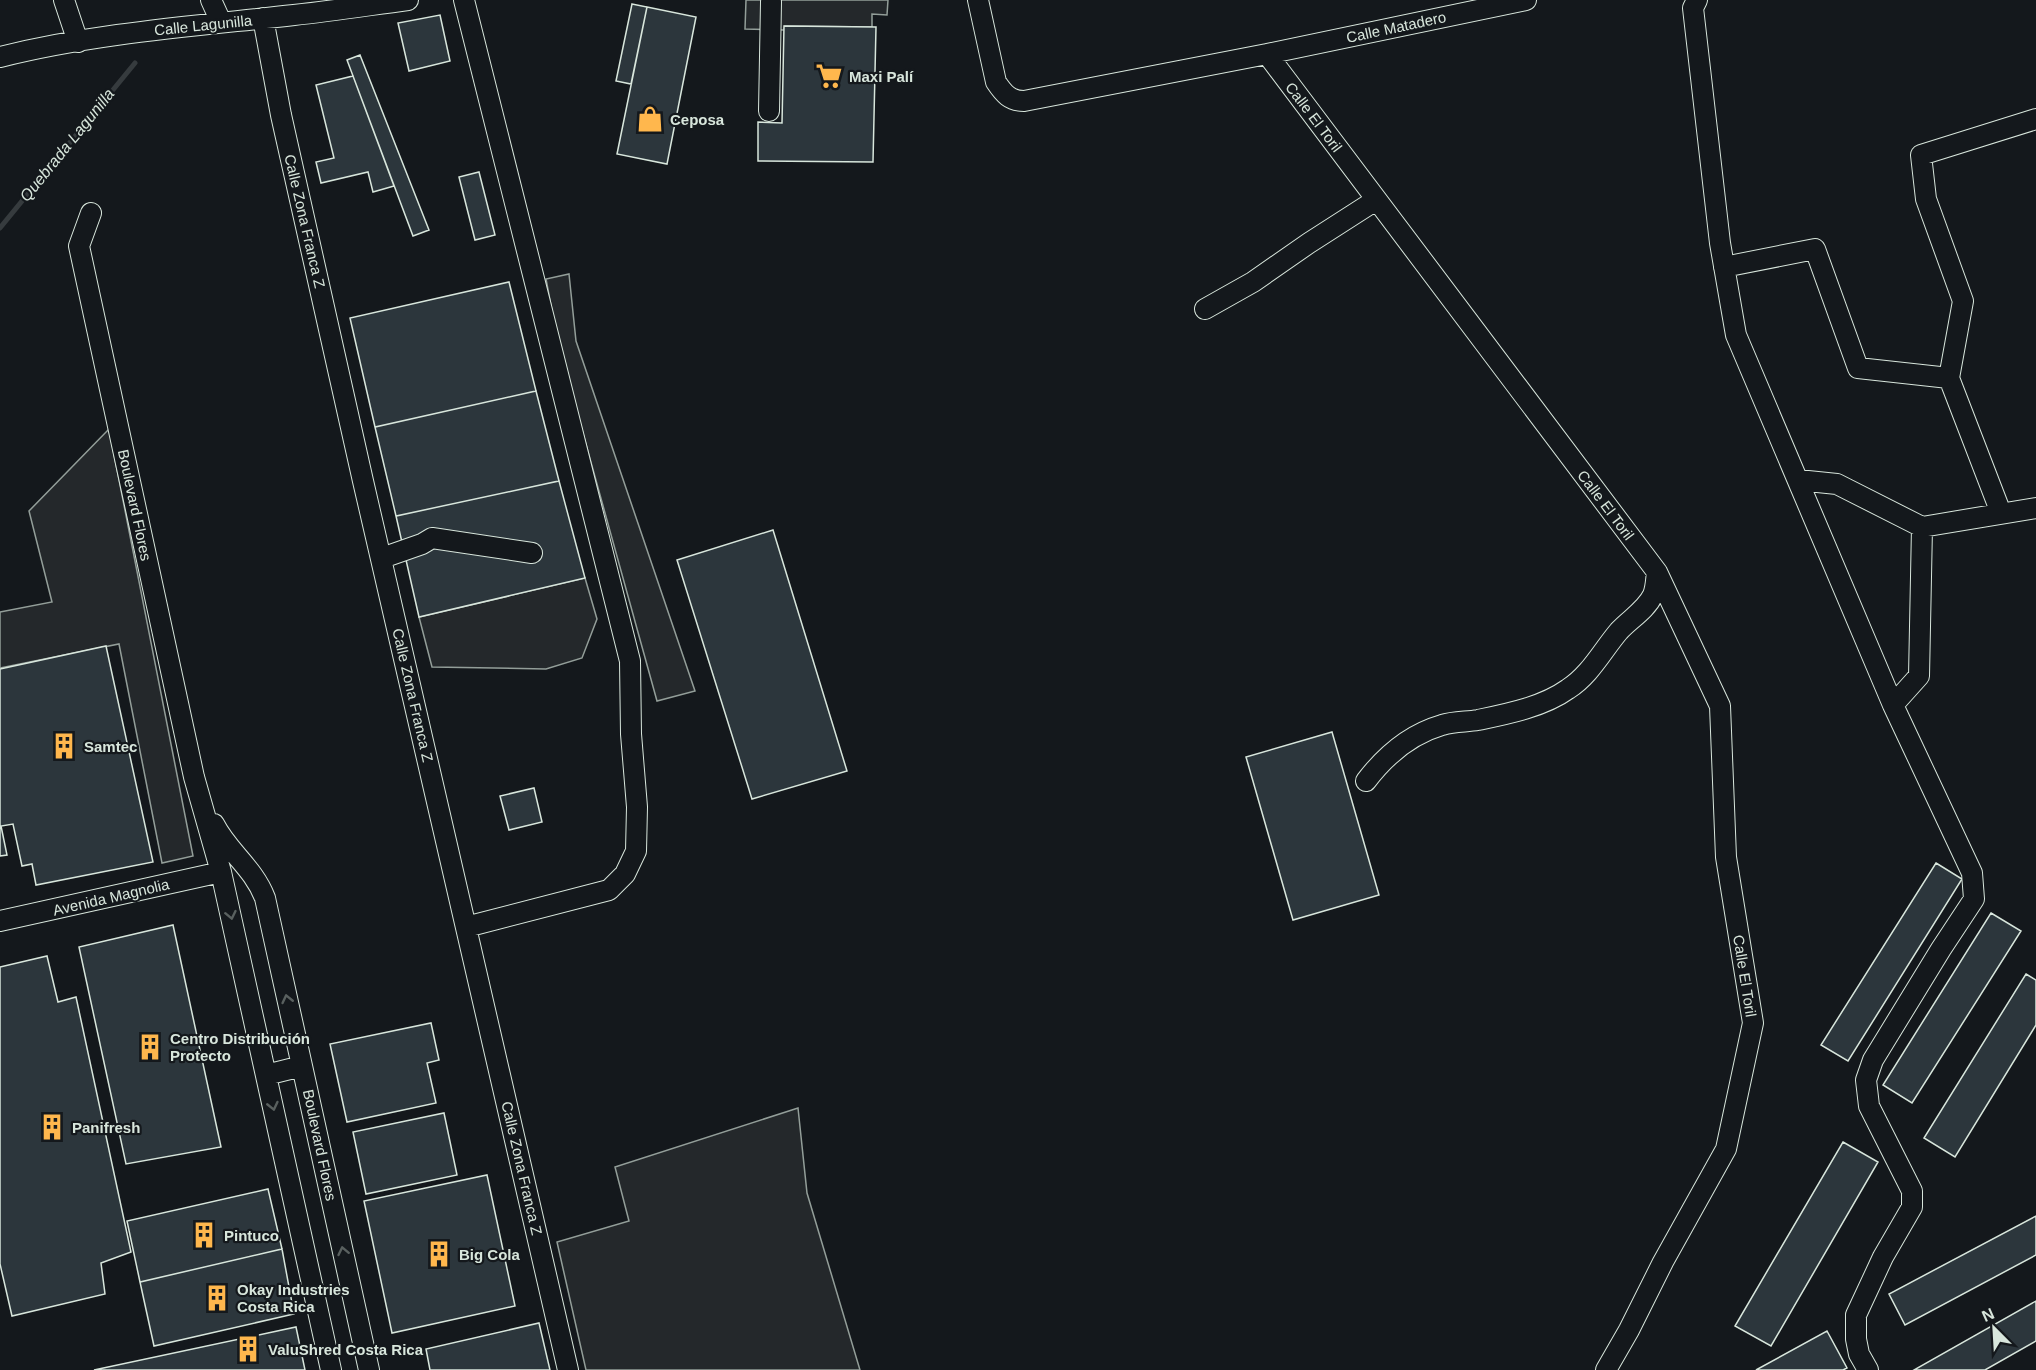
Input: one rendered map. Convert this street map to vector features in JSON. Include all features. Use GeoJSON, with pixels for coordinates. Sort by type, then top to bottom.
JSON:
{"type":"FeatureCollection","features":[{"type":"Feature","properties":{"kind":"street"},"geometry":{"type":"LineString","coordinates":[[64,0],[78,42]]}},
{"type":"Feature","properties":{"kind":"street"},"geometry":{"type":"LineString","coordinates":[[211,0],[221,22]]}},
{"type":"Feature","properties":{"kind":"street","name":"Calle Lagunilla"},"geometry":{"type":"LineString","coordinates":[[0,57],[78,42],[221,22],[408,0]]}},
{"type":"Feature","properties":{"kind":"street"},"geometry":{"type":"LineString","coordinates":[[464,0],[630,662],[631,734],[637,807],[636,850],[625,874],[609,890],[466,927]]}},
{"type":"Feature","properties":{"kind":"street"},"geometry":{"type":"LineString","coordinates":[[978,0],[996,82],[1003,94],[1015,101],[1267,54]]}},
{"type":"Feature","properties":{"kind":"street","name":"Calle Matadero"},"geometry":{"type":"LineString","coordinates":[[1267,54],[1526,0]]}},
{"type":"Feature","properties":{"kind":"street"},"geometry":{"type":"LineString","coordinates":[[1697,0],[1693,8],[1724,267],[1737,335],[1893,705],[1972,873],[1974,899],[1873,1060],[1866,1080],[1869,1106],[1912,1191],[1912,1207],[1883,1257],[1856,1315],[1856,1339],[1859,1354],[1868,1370]]}},
{"type":"Feature","properties":{"kind":"street"},"geometry":{"type":"LineString","coordinates":[[769,111],[771,2]]}},
{"type":"Feature","properties":{"kind":"street","name":"Calle Zona Franca Z"},"geometry":{"type":"LineString","coordinates":[[263,18],[281,115],[568,1370]]}},
{"type":"Feature","properties":{"kind":"street","name":"Calle El Toril"},"geometry":{"type":"LineString","coordinates":[[1267,54],[1657,572],[1720,706],[1726,857],[1753,1023],[1726,1149],[1606,1370]]}},
{"type":"Feature","properties":{"kind":"street"},"geometry":{"type":"LineString","coordinates":[[2001,513],[1949,378],[1963,301],[1926,199],[1921,154],[2036,119]]}},
{"type":"Feature","properties":{"kind":"street"},"geometry":{"type":"LineString","coordinates":[[1205,309],[1253,282],[1376,200]]}},
{"type":"Feature","properties":{"kind":"street","name":"Boulevard Flores"},"geometry":{"type":"LineString","coordinates":[[91,213],[79,246],[194,777],[221,872],[331,1370]]}},
{"type":"Feature","properties":{"kind":"street"},"geometry":{"type":"LineString","coordinates":[[1724,267],[1815,249],[1858,368],[1949,378]]}},
{"type":"Feature","properties":{"kind":"street"},"geometry":{"type":"LineString","coordinates":[[1798,480],[1837,484],[1922,527],[2036,508]]}},
{"type":"Feature","properties":{"kind":"street"},"geometry":{"type":"LineString","coordinates":[[1893,705],[1919,676],[1922,527]]}},
{"type":"Feature","properties":{"kind":"street"},"geometry":{"type":"LineString","coordinates":[[382,558],[422,544],[432,538],[532,553]]}},
{"type":"Feature","properties":{"kind":"street"},"geometry":{"type":"LineString","coordinates":[[1365,781],[1392,753],[1422,733],[1457,721],[1475,720],[1538,704],[1566,691],[1584,677],[1621,629],[1644,608],[1653,594],[1657,572]]}},
{"type":"Feature","properties":{"kind":"street","name":"Boulevard Flores"},"geometry":{"type":"LineString","coordinates":[[200,798],[223,840],[246,865],[261,887],[369,1370]]}},
{"type":"Feature","properties":{"kind":"street","name":"Avenida Magnolia"},"geometry":{"type":"LineString","coordinates":[[0,921],[221,872]]}},
{"type":"Feature","properties":{"kind":"street"},"geometry":{"type":"LineString","coordinates":[[266,1075],[302,1066]]}},
{"type":"Feature","properties":{"kind":"shaded area"},"geometry":{"type":"Polygon","coordinates":[[[746,0],[888,0],[887,15],[872,14],[872,27],[785,26],[784,30],[745,29],[746,0]]]}},
{"type":"Feature","properties":{"kind":"shaded area"},"geometry":{"type":"Polygon","coordinates":[[[569,274],[576,341],[695,691],[657,701],[558,343],[546,279],[569,274]]]}},
{"type":"Feature","properties":{"kind":"shaded area"},"geometry":{"type":"Polygon","coordinates":[[[109,429],[193,856],[162,863],[119,644],[0,668],[0,612],[52,602],[29,511],[109,429]]]}},
{"type":"Feature","properties":{"kind":"shaded area"},"geometry":{"type":"Polygon","coordinates":[[[585,578],[597,619],[582,658],[546,669],[432,667],[419,617],[585,578]]]}},
{"type":"Feature","properties":{"kind":"shaded area"},"geometry":{"type":"Polygon","coordinates":[[[798,1108],[807,1193],[860,1370],[586,1370],[557,1242],[629,1221],[615,1167],[798,1108]]]}},
{"type":"Feature","properties":{"kind":"building"},"geometry":{"type":"Polygon","coordinates":[[[632,4],[647,7],[631,84],[616,81],[632,4]]]}},
{"type":"Feature","properties":{"kind":"building","name":"Ceposa"},"geometry":{"type":"Polygon","coordinates":[[[647,7],[696,17],[667,164],[617,154],[647,7]]]}},
{"type":"Feature","properties":{"kind":"building"},"geometry":{"type":"Polygon","coordinates":[[[440,15],[450,61],[409,71],[398,23],[440,15]]]}},
{"type":"Feature","properties":{"kind":"building","name":"Maxi Palí"},"geometry":{"type":"Polygon","coordinates":[[[784,26],[876,27],[873,162],[758,161],[758,122],[782,123],[784,26]]]}},
{"type":"Feature","properties":{"kind":"building"},"geometry":{"type":"Polygon","coordinates":[[[360,55],[429,230],[413,236],[347,60],[360,55]]]}},
{"type":"Feature","properties":{"kind":"building"},"geometry":{"type":"Polygon","coordinates":[[[353,76],[394,186],[373,192],[368,172],[321,183],[316,162],[334,158],[316,85],[353,76]]]}},
{"type":"Feature","properties":{"kind":"building"},"geometry":{"type":"Polygon","coordinates":[[[479,172],[495,235],[475,240],[459,177],[479,172]]]}},
{"type":"Feature","properties":{"kind":"building"},"geometry":{"type":"Polygon","coordinates":[[[509,282],[536,391],[375,427],[350,318],[509,282]]]}},
{"type":"Feature","properties":{"kind":"building"},"geometry":{"type":"Polygon","coordinates":[[[536,391],[559,481],[396,516],[375,427],[536,391]]]}},
{"type":"Feature","properties":{"kind":"building"},"geometry":{"type":"Polygon","coordinates":[[[559,481],[585,578],[419,617],[396,516],[559,481]]]}},
{"type":"Feature","properties":{"kind":"building"},"geometry":{"type":"Polygon","coordinates":[[[773,530],[847,771],[752,799],[677,560],[773,530]]]}},
{"type":"Feature","properties":{"kind":"building","name":"Samtec"},"geometry":{"type":"Polygon","coordinates":[[[106,646],[153,862],[36,885],[32,864],[22,866],[13,824],[1,826],[7,855],[0,856],[0,669],[106,646]]]}},
{"type":"Feature","properties":{"kind":"building"},"geometry":{"type":"Polygon","coordinates":[[[1332,732],[1379,895],[1293,920],[1246,757],[1332,732]]]}},
{"type":"Feature","properties":{"kind":"building"},"geometry":{"type":"Polygon","coordinates":[[[534,788],[542,822],[509,830],[500,796],[534,788]]]}},
{"type":"Feature","properties":{"kind":"building"},"geometry":{"type":"Polygon","coordinates":[[[1936,863],[1962,879],[1848,1061],[1821,1045],[1936,863]]]}},
{"type":"Feature","properties":{"kind":"building"},"geometry":{"type":"Polygon","coordinates":[[[1991,913],[2021,931],[1912,1103],[1883,1085],[1991,913]]]}},
{"type":"Feature","properties":{"kind":"building","name":"Centro Distribución Protecto"},"geometry":{"type":"Polygon","coordinates":[[[173,925],[221,1147],[126,1164],[79,947],[173,925]]]}},
{"type":"Feature","properties":{"kind":"building","name":"Panifresh"},"geometry":{"type":"Polygon","coordinates":[[[47,956],[58,1002],[76,997],[131,1252],[101,1263],[105,1294],[12,1316],[0,1264],[0,967],[47,956]]]}},
{"type":"Feature","properties":{"kind":"building"},"geometry":{"type":"Polygon","coordinates":[[[2026,974],[2036,980],[2036,1025],[1955,1157],[1924,1138],[2026,974]]]}},
{"type":"Feature","properties":{"kind":"building"},"geometry":{"type":"Polygon","coordinates":[[[431,1023],[439,1060],[427,1063],[436,1103],[347,1122],[330,1044],[431,1023]]]}},
{"type":"Feature","properties":{"kind":"building"},"geometry":{"type":"Polygon","coordinates":[[[444,1113],[457,1175],[366,1194],[353,1132],[444,1113]]]}},
{"type":"Feature","properties":{"kind":"building"},"geometry":{"type":"Polygon","coordinates":[[[1843,1142],[1878,1162],[1771,1346],[1735,1326],[1843,1142]]]}},
{"type":"Feature","properties":{"kind":"building","name":"Big Cola"},"geometry":{"type":"Polygon","coordinates":[[[487,1175],[515,1306],[392,1333],[364,1201],[487,1175]]]}},
{"type":"Feature","properties":{"kind":"building","name":"Pintuco"},"geometry":{"type":"Polygon","coordinates":[[[268,1189],[282,1249],[140,1282],[127,1221],[268,1189]]]}},
{"type":"Feature","properties":{"kind":"building"},"geometry":{"type":"Polygon","coordinates":[[[2036,1216],[2036,1255],[1905,1325],[1889,1294],[2036,1216]]]}},
{"type":"Feature","properties":{"kind":"building","name":"Okay Industries Costa Rica"},"geometry":{"type":"Polygon","coordinates":[[[282,1249],[294,1314],[154,1346],[140,1282],[282,1249]]]}},
{"type":"Feature","properties":{"kind":"building"},"geometry":{"type":"Polygon","coordinates":[[[2036,1301],[2036,1341],[1985,1370],[1914,1370],[2036,1301]]]}},
{"type":"Feature","properties":{"kind":"building"},"geometry":{"type":"Polygon","coordinates":[[[539,1323],[550,1370],[430,1370],[426,1349],[539,1323]]]}},
{"type":"Feature","properties":{"kind":"building","name":"ValuShred Costa Rica"},"geometry":{"type":"Polygon","coordinates":[[[296,1327],[305,1370],[94,1370],[296,1327]]]}},
{"type":"Feature","properties":{"kind":"building"},"geometry":{"type":"Polygon","coordinates":[[[1827,1331],[1847,1368],[1843,1370],[1756,1370],[1827,1331]]]}},
{"type":"Feature","properties":{"kind":"waterway","name":"Quebrada Lagunilla"},"geometry":{"type":"LineString","coordinates":[[0,228],[135,63]]}},
{"type":"Feature","properties":{"kind":"place","name":"Maxi Palí"},"geometry":{"type":"Point","coordinates":[829,76]}},
{"type":"Feature","properties":{"kind":"place","name":"Ceposa"},"geometry":{"type":"Point","coordinates":[650,119]}},
{"type":"Feature","properties":{"kind":"place","name":"Samtec"},"geometry":{"type":"Point","coordinates":[64,746]}},
{"type":"Feature","properties":{"kind":"place","name":"Centro Distribución Protecto"},"geometry":{"type":"Point","coordinates":[150,1047]}},
{"type":"Feature","properties":{"kind":"place","name":"Panifresh"},"geometry":{"type":"Point","coordinates":[52,1127]}},
{"type":"Feature","properties":{"kind":"place","name":"Pintuco"},"geometry":{"type":"Point","coordinates":[204,1235]}},
{"type":"Feature","properties":{"kind":"place","name":"Big Cola"},"geometry":{"type":"Point","coordinates":[439,1254]}},
{"type":"Feature","properties":{"kind":"place","name":"Okay Industries Costa Rica"},"geometry":{"type":"Point","coordinates":[217,1298]}},
{"type":"Feature","properties":{"kind":"place","name":"ValuShred Costa Rica"},"geometry":{"type":"Point","coordinates":[248,1349]}}]}
